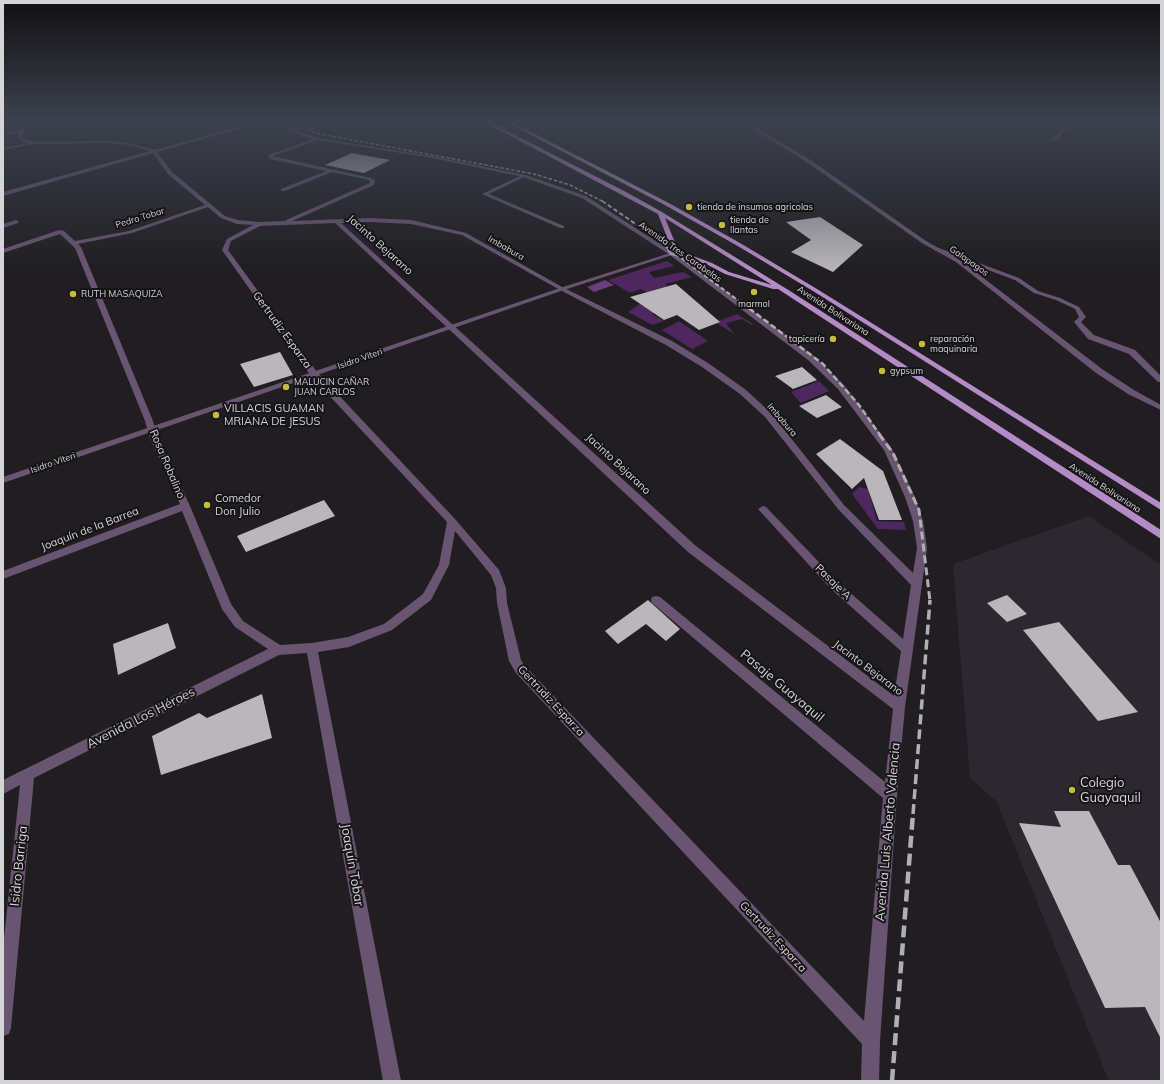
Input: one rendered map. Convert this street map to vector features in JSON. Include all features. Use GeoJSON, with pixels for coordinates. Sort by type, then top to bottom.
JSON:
{"type":"FeatureCollection","features":[{"type":"Feature","properties":{"kind":"main road","name":"Avenida Bolivariana"},"geometry":{"type":"LineString","coordinates":[[582,172],[660,213],[788,292],[1161,535]]}},
{"type":"Feature","properties":{"kind":"main road","name":"Avenida Bolivariana"},"geometry":{"type":"LineString","coordinates":[[603,172],[665,203],[815,290],[1161,507]]}},
{"type":"Feature","properties":{"kind":"main road"},"geometry":{"type":"LineString","coordinates":[[660,213],[673,245],[670,250],[672,254],[691,257],[733,275],[788,292]]}},
{"type":"Feature","properties":{"kind":"street"},"geometry":{"type":"LineString","coordinates":[[3,194],[82,172]]}},
{"type":"Feature","properties":{"kind":"street","name":"Imbabura"},"geometry":{"type":"LineString","coordinates":[[169,172],[223,218],[237,222],[259,224],[371,220],[411,222],[464,234],[562,290],[669,344],[705,365],[743,392],[768,415],[842,507],[917,584]]}},
{"type":"Feature","properties":{"kind":"street"},"geometry":{"type":"LineString","coordinates":[[283,190],[326,172]]}},
{"type":"Feature","properties":{"kind":"street"},"geometry":{"type":"LineString","coordinates":[[284,223],[372,184],[373,181],[371,179],[337,172]]}},
{"type":"Feature","properties":{"kind":"street","name":"Avenida Tres Carabelas"},"geometry":{"type":"LineString","coordinates":[[503,172],[524,176],[584,197],[672,254],[811,358],[841,387],[888,449],[910,497],[918,521],[922,548],[917,584]]}},
{"type":"Feature","properties":{"kind":"street","name":"Galapagos"},"geometry":{"type":"LineString","coordinates":[[824,172],[916,236],[958,261],[1099,371],[1131,392],[1161,408]]}},
{"type":"Feature","properties":{"kind":"street"},"geometry":{"type":"LineString","coordinates":[[524,176],[484,194],[562,227]]}},
{"type":"Feature","properties":{"kind":"street","name":"Pedro Tobar"},"geometry":{"type":"LineString","coordinates":[[75,243],[130,232],[209,205]]}},
{"type":"Feature","properties":{"kind":"street","name":"Jacinto Bejarano"},"geometry":{"type":"LineString","coordinates":[[336,221],[692,549],[899,707]]}},
{"type":"Feature","properties":{"kind":"street"},"geometry":{"type":"LineString","coordinates":[[3,226],[16,222]]}},
{"type":"Feature","properties":{"kind":"street","name":"Gertrudiz Esparza"},"geometry":{"type":"LineString","coordinates":[[259,224],[229,240],[224,250],[314,374],[452,521],[495,573],[501,588],[502,603],[515,661],[520,669],[871,1042]]}},
{"type":"Feature","properties":{"kind":"street","name":"Rosa Robalino"},"geometry":{"type":"LineString","coordinates":[[3,251],[62,232],[75,243],[81,254],[154,438],[185,506],[226,606],[239,624],[278,650]]}},
{"type":"Feature","properties":{"kind":"street"},"geometry":{"type":"LineString","coordinates":[[936,249],[1017,279],[1036,292],[1077,308],[1083,317],[1077,322],[1091,337],[1132,352],[1161,380]]}},
{"type":"Feature","properties":{"kind":"street","name":"Isidro Viteri"},"geometry":{"type":"LineString","coordinates":[[3,480],[452,327],[672,254]]}},
{"type":"Feature","properties":{"kind":"street","name":"Joaquín de la Barrea"},"geometry":{"type":"LineString","coordinates":[[3,575],[185,506]]}},
{"type":"Feature","properties":{"kind":"street","name":"Pasaje A"},"geometry":{"type":"LineString","coordinates":[[763,509],[835,586],[907,649]]}},
{"type":"Feature","properties":{"kind":"street"},"geometry":{"type":"LineString","coordinates":[[278,650],[312,648],[349,642],[388,627],[427,597],[444,565],[452,521]]}},
{"type":"Feature","properties":{"kind":"street","name":"Avenida Luis Alberto Valencia"},"geometry":{"type":"LineString","coordinates":[[870,1081],[871,1042],[890,795],[899,707],[917,584]]}},
{"type":"Feature","properties":{"kind":"street","name":"Pasaje Guayaquil"},"geometry":{"type":"LineString","coordinates":[[656,600],[890,795]]}},
{"type":"Feature","properties":{"kind":"street","name":"Joaquín Tobar"},"geometry":{"type":"LineString","coordinates":[[312,648],[392,1081]]}},
{"type":"Feature","properties":{"kind":"street","name":"Avenida Los Héroes"},"geometry":{"type":"LineString","coordinates":[[3,787],[278,650]]}},
{"type":"Feature","properties":{"kind":"street","name":"Isidro Barriga"},"geometry":{"type":"LineString","coordinates":[[3,1028],[28,775]]}},
{"type":"Feature","properties":{"kind":"shaded area"},"geometry":{"type":"Polygon","coordinates":[[[667,261],[674,266],[649,272],[654,278],[683,272],[692,277],[665,284],[668,287],[650,294],[641,289],[630,293],[608,280],[667,261]]]}},
{"type":"Feature","properties":{"kind":"shaded area"},"geometry":{"type":"Polygon","coordinates":[[[605,280],[614,285],[594,292],[587,287],[605,280]]]}},
{"type":"Feature","properties":{"kind":"shaded area"},"geometry":{"type":"Polygon","coordinates":[[[644,301],[669,309],[652,314],[664,321],[652,325],[628,312],[644,301]]]}},
{"type":"Feature","properties":{"kind":"shaded area"},"geometry":{"type":"Polygon","coordinates":[[[737,314],[753,324],[752,325],[742,319],[726,323],[734,334],[715,322],[737,314]]]}},
{"type":"Feature","properties":{"kind":"shaded area"},"geometry":{"type":"Polygon","coordinates":[[[679,321],[708,341],[692,349],[662,330],[679,321]]]}},
{"type":"Feature","properties":{"kind":"shaded area"},"geometry":{"type":"Polygon","coordinates":[[[819,381],[829,391],[801,403],[791,392],[819,381]]]}},
{"type":"Feature","properties":{"kind":"shaded area"},"geometry":{"type":"Polygon","coordinates":[[[859,487],[868,489],[877,521],[904,522],[906,530],[878,529],[852,494],[859,487]]]}},
{"type":"Feature","properties":{"kind":"shaded area","name":"Colegio Guayaquil"},"geometry":{"type":"Polygon","coordinates":[[[1089,516],[1161,565],[1161,1081],[1109,1081],[997,802],[970,778],[953,564],[1089,516]]]}},
{"type":"Feature","properties":{"kind":"building"},"geometry":{"type":"Polygon","coordinates":[[[820,217],[863,245],[833,272],[791,252],[811,240],[786,222],[820,217]]]}},
{"type":"Feature","properties":{"kind":"building"},"geometry":{"type":"Polygon","coordinates":[[[676,284],[720,322],[699,330],[677,315],[664,320],[630,297],[676,284]]]}},
{"type":"Feature","properties":{"kind":"building"},"geometry":{"type":"Polygon","coordinates":[[[280,352],[293,375],[254,387],[240,364],[280,352]]]}},
{"type":"Feature","properties":{"kind":"building"},"geometry":{"type":"Polygon","coordinates":[[[802,367],[817,380],[793,389],[775,376],[802,367]]]}},
{"type":"Feature","properties":{"kind":"building"},"geometry":{"type":"Polygon","coordinates":[[[826,395],[842,407],[817,418],[799,406],[826,395]]]}},
{"type":"Feature","properties":{"kind":"building"},"geometry":{"type":"Polygon","coordinates":[[[840,439],[883,471],[902,520],[879,520],[864,478],[852,489],[816,454],[840,439]]]}},
{"type":"Feature","properties":{"kind":"building"},"geometry":{"type":"Polygon","coordinates":[[[324,500],[335,516],[246,552],[237,536],[324,500]]]}},
{"type":"Feature","properties":{"kind":"building"},"geometry":{"type":"Polygon","coordinates":[[[1007,595],[1027,614],[1007,622],[987,603],[1007,595]]]}},
{"type":"Feature","properties":{"kind":"building"},"geometry":{"type":"Polygon","coordinates":[[[648,600],[680,629],[666,641],[646,624],[618,644],[605,631],[648,600]]]}},
{"type":"Feature","properties":{"kind":"building"},"geometry":{"type":"Polygon","coordinates":[[[1059,622],[1138,712],[1098,721],[1023,630],[1059,622]]]}},
{"type":"Feature","properties":{"kind":"building"},"geometry":{"type":"Polygon","coordinates":[[[168,623],[176,648],[118,675],[113,644],[168,623]]]}},
{"type":"Feature","properties":{"kind":"building"},"geometry":{"type":"Polygon","coordinates":[[[262,694],[272,738],[161,775],[152,736],[199,713],[207,718],[262,694]]]}},
{"type":"Feature","properties":{"kind":"building"},"geometry":{"type":"Polygon","coordinates":[[[1054,811],[1089,811],[1118,865],[1130,865],[1161,923],[1161,1039],[1145,1007],[1105,1008],[1019,823],[1061,827],[1054,811]]]}},
{"type":"Feature","properties":{"kind":"railway"},"geometry":{"type":"LineString","coordinates":[[521,172],[570,185],[602,201]]}},
{"type":"Feature","properties":{"kind":"railway"},"geometry":{"type":"LineString","coordinates":[[602,201],[743,304]]}},
{"type":"Feature","properties":{"kind":"railway"},"geometry":{"type":"LineString","coordinates":[[742,303],[823,364],[859,405],[880,435]]}},
{"type":"Feature","properties":{"kind":"railway"},"geometry":{"type":"LineString","coordinates":[[879,434],[893,453],[919,510],[930,601]]}},
{"type":"Feature","properties":{"kind":"railway"},"geometry":{"type":"LineString","coordinates":[[913,814],[930,601]]}},
{"type":"Feature","properties":{"kind":"railway"},"geometry":{"type":"LineString","coordinates":[[892,1081],[913,813]]}},
{"type":"Feature","properties":{"kind":"place","name":"tienda de insumos agricolas"},"geometry":{"type":"Point","coordinates":[689,207]}},
{"type":"Feature","properties":{"kind":"place","name":"tienda de llantas"},"geometry":{"type":"Point","coordinates":[722,225]}},
{"type":"Feature","properties":{"kind":"place","name":"marmol"},"geometry":{"type":"Point","coordinates":[754,292]}},
{"type":"Feature","properties":{"kind":"place","name":"RUTH MASAQUIZA"},"geometry":{"type":"Point","coordinates":[73,294]}},
{"type":"Feature","properties":{"kind":"place","name":"tapicería"},"geometry":{"type":"Point","coordinates":[833,339]}},
{"type":"Feature","properties":{"kind":"place","name":"reparación maquinaria"},"geometry":{"type":"Point","coordinates":[922,344]}},
{"type":"Feature","properties":{"kind":"place","name":"gypsum"},"geometry":{"type":"Point","coordinates":[882,371]}},
{"type":"Feature","properties":{"kind":"place","name":"MALUCIN CAÑAR JUAN CARLOS"},"geometry":{"type":"Point","coordinates":[286,387]}},
{"type":"Feature","properties":{"kind":"place","name":"VILLACIS GUAMAN MRIANA DE JESUS"},"geometry":{"type":"Point","coordinates":[216,415]}},
{"type":"Feature","properties":{"kind":"place","name":"Comedor Don Julio"},"geometry":{"type":"Point","coordinates":[207,505]}},
{"type":"Feature","properties":{"kind":"place","name":"Colegio Guayaquil"},"geometry":{"type":"Point","coordinates":[1072,790]}}]}
